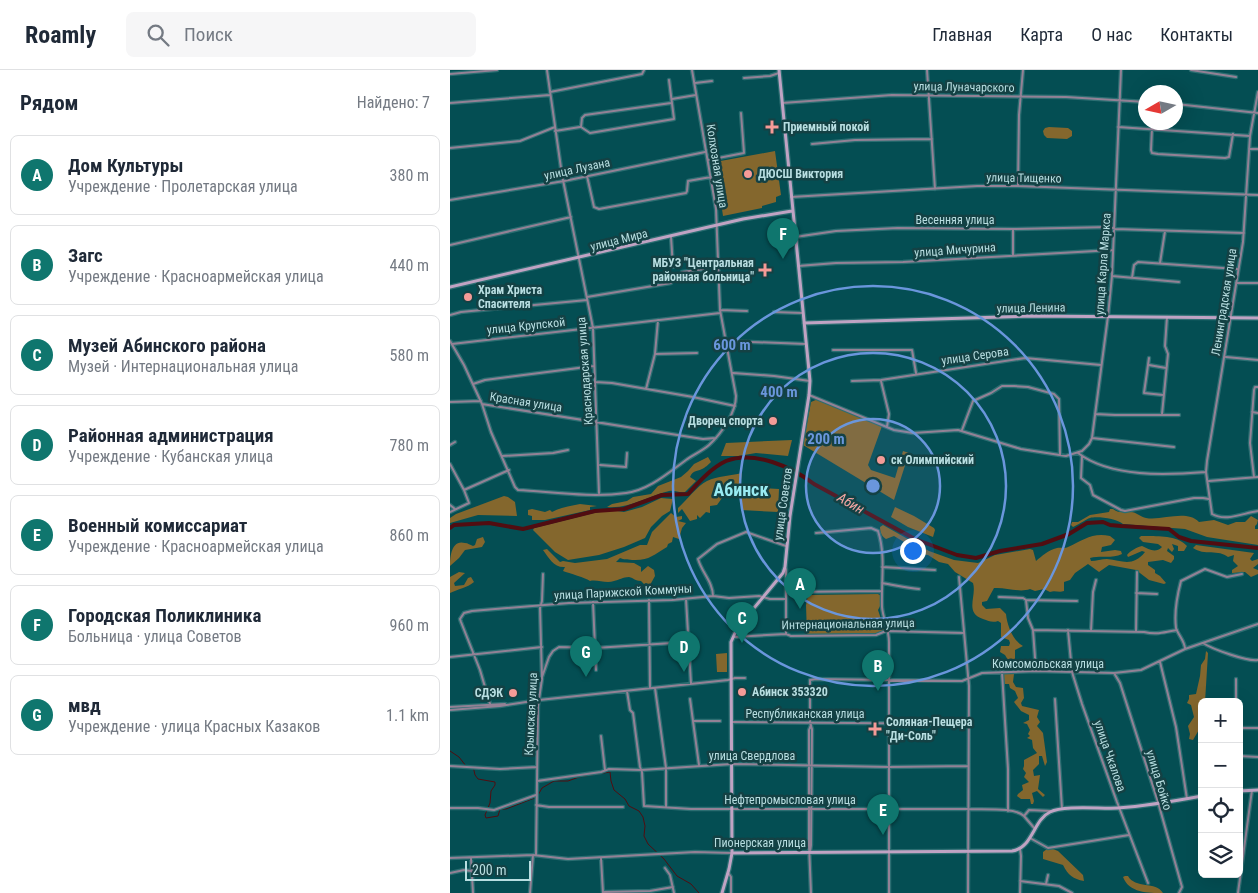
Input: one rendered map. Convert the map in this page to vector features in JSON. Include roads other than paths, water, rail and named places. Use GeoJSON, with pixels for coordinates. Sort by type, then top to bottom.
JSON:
{"type":"FeatureCollection","features":[{"type":"Feature","properties":{"kind":"main road","name":"улица Советов"},"geometry":{"type":"LineString","coordinates":[[779,72],[810,382],[786,546],[785,567]]}},
{"type":"Feature","properties":{"kind":"main road","name":"улица Мира"},"geometry":{"type":"LineString","coordinates":[[450,287],[716,226],[792,211]]}},
{"type":"Feature","properties":{"kind":"main road","name":"улица Ленина"},"geometry":{"type":"LineString","coordinates":[[804,323],[1032,316],[1258,318]]}},
{"type":"Feature","properties":{"kind":"main road"},"geometry":{"type":"LineString","coordinates":[[722,893],[732,853],[731,642],[744,619],[783,573],[785,567]]}},
{"type":"Feature","properties":{"kind":"main road"},"geometry":{"type":"LineString","coordinates":[[1243,791],[1258,790]]}},
{"type":"Feature","properties":{"kind":"main road"},"geometry":{"type":"LineString","coordinates":[[1020,849],[1030,838],[1045,815],[1051,811],[1062,809],[1119,808],[1198,797]]}},
{"type":"Feature","properties":{"kind":"main road","name":"Пионерская улица"},"geometry":{"type":"LineString","coordinates":[[732,853],[968,852],[1012,851],[1020,849]]}},
{"type":"Feature","properties":{"kind":"street"},"geometry":{"type":"LineString","coordinates":[[450,74],[497,70]]}},
{"type":"Feature","properties":{"kind":"street","name":"Краснодарская улица"},"geometry":{"type":"LineString","coordinates":[[547,70],[564,181],[593,328],[598,422],[599,494]]}},
{"type":"Feature","properties":{"kind":"street"},"geometry":{"type":"LineString","coordinates":[[450,103],[550,93],[642,74],[644,70]]}},
{"type":"Feature","properties":{"kind":"street","name":"Колхозная улица"},"geometry":{"type":"LineString","coordinates":[[692,70],[716,209],[720,311],[736,396],[735,406]]}},
{"type":"Feature","properties":{"kind":"street"},"geometry":{"type":"LineString","coordinates":[[927,70],[935,189]]}},
{"type":"Feature","properties":{"kind":"street"},"geometry":{"type":"LineString","coordinates":[[1018,186],[1023,70]]}},
{"type":"Feature","properties":{"kind":"street","name":"улица Карла Маркса"},"geometry":{"type":"LineString","coordinates":[[1092,438],[1112,276],[1121,70]]}},
{"type":"Feature","properties":{"kind":"street"},"geometry":{"type":"LineString","coordinates":[[1191,70],[1236,77]]}},
{"type":"Feature","properties":{"kind":"street"},"geometry":{"type":"LineString","coordinates":[[744,78],[770,76],[779,72]]}},
{"type":"Feature","properties":{"kind":"street"},"geometry":{"type":"LineString","coordinates":[[556,132],[581,127],[590,133],[674,119],[669,80]]}},
{"type":"Feature","properties":{"kind":"street"},"geometry":{"type":"LineString","coordinates":[[694,83],[712,80]]}},
{"type":"Feature","properties":{"kind":"street","name":"Ленинградская улица"},"geometry":{"type":"LineString","coordinates":[[1258,92],[1250,136],[1244,233],[1206,472],[1212,514],[1218,517],[1234,517],[1258,511]]}},
{"type":"Feature","properties":{"kind":"street"},"geometry":{"type":"LineString","coordinates":[[672,99],[696,95]]}},
{"type":"Feature","properties":{"kind":"street","name":"улица Луначарского"},"geometry":{"type":"LineString","coordinates":[[782,103],[892,95],[1138,101]]}},
{"type":"Feature","properties":{"kind":"street"},"geometry":{"type":"LineString","coordinates":[[581,127],[582,118],[585,115],[672,102]]}},
{"type":"Feature","properties":{"kind":"street"},"geometry":{"type":"LineString","coordinates":[[1183,105],[1258,113]]}},
{"type":"Feature","properties":{"kind":"street"},"geometry":{"type":"LineString","coordinates":[[708,160],[744,153],[741,113]]}},
{"type":"Feature","properties":{"kind":"street"},"geometry":{"type":"LineString","coordinates":[[450,148],[520,141],[555,127]]}},
{"type":"Feature","properties":{"kind":"street"},"geometry":{"type":"LineString","coordinates":[[1118,127],[1138,128]]}},
{"type":"Feature","properties":{"kind":"street"},"geometry":{"type":"LineString","coordinates":[[1152,130],[1150,150],[1152,153],[1225,158],[1231,154],[1233,134]]}},
{"type":"Feature","properties":{"kind":"street"},"geometry":{"type":"LineString","coordinates":[[1179,130],[1250,136]]}},
{"type":"Feature","properties":{"kind":"street"},"geometry":{"type":"LineString","coordinates":[[812,144],[855,140],[932,139]]}},
{"type":"Feature","properties":{"kind":"street"},"geometry":{"type":"LineString","coordinates":[[1249,148],[1258,149]]}},
{"type":"Feature","properties":{"kind":"street","name":"улица Лузана"},"geometry":{"type":"LineString","coordinates":[[450,200],[564,181],[706,151]]}},
{"type":"Feature","properties":{"kind":"street"},"geometry":{"type":"LineString","coordinates":[[587,176],[594,207],[599,209],[686,193],[688,191],[688,181],[711,177]]}},
{"type":"Feature","properties":{"kind":"street","name":"улица Тищенко"},"geometry":{"type":"LineString","coordinates":[[791,197],[1018,186],[1258,195]]}},
{"type":"Feature","properties":{"kind":"street"},"geometry":{"type":"LineString","coordinates":[[450,246],[571,217]]}},
{"type":"Feature","properties":{"kind":"street","name":"Весенняя улица"},"geometry":{"type":"LineString","coordinates":[[795,237],[836,231],[929,228],[1110,227],[1115,229],[1244,233]]}},
{"type":"Feature","properties":{"kind":"street"},"geometry":{"type":"LineString","coordinates":[[1013,229],[1013,255]]}},
{"type":"Feature","properties":{"kind":"street"},"geometry":{"type":"LineString","coordinates":[[1160,263],[1165,230]]}},
{"type":"Feature","properties":{"kind":"street"},"geometry":{"type":"LineString","coordinates":[[671,236],[673,267]]}},
{"type":"Feature","properties":{"kind":"street","name":"улица Мичурина"},"geometry":{"type":"LineString","coordinates":[[798,266],[839,262],[950,260],[1114,250]]}},
{"type":"Feature","properties":{"kind":"street"},"geometry":{"type":"LineString","coordinates":[[1132,278],[1135,263],[1238,269]]}},
{"type":"Feature","properties":{"kind":"street"},"geometry":{"type":"LineString","coordinates":[[682,272],[704,269],[706,276],[718,274]]}},
{"type":"Feature","properties":{"kind":"street"},"geometry":{"type":"LineString","coordinates":[[1112,276],[1179,282]]}},
{"type":"Feature","properties":{"kind":"street"},"geometry":{"type":"LineString","coordinates":[[450,315],[461,312],[587,298],[671,283]]}},
{"type":"Feature","properties":{"kind":"street"},"geometry":{"type":"LineString","coordinates":[[1236,283],[1258,283]]}},
{"type":"Feature","properties":{"kind":"street","name":"улица Крупской"},"geometry":{"type":"LineString","coordinates":[[451,343],[593,328],[720,311],[747,311]]}},
{"type":"Feature","properties":{"kind":"street"},"geometry":{"type":"LineString","coordinates":[[774,312],[803,313]]}},
{"type":"Feature","properties":{"kind":"street"},"geometry":{"type":"LineString","coordinates":[[1162,414],[1168,354],[1166,346],[1167,317]]}},
{"type":"Feature","properties":{"kind":"street"},"geometry":{"type":"LineString","coordinates":[[646,389],[655,354],[658,320]]}},
{"type":"Feature","properties":{"kind":"street"},"geometry":{"type":"LineString","coordinates":[[726,341],[806,344]]}},
{"type":"Feature","properties":{"kind":"street"},"geometry":{"type":"LineString","coordinates":[[451,343],[482,403],[491,432],[518,490],[599,494],[626,493],[640,490],[666,475],[708,446],[716,438],[735,406],[646,389],[596,382]]}},
{"type":"Feature","properties":{"kind":"street"},"geometry":{"type":"LineString","coordinates":[[833,350],[912,350],[916,374]]}},
{"type":"Feature","properties":{"kind":"street"},"geometry":{"type":"LineString","coordinates":[[655,354],[698,353]]}},
{"type":"Feature","properties":{"kind":"street"},"geometry":{"type":"LineString","coordinates":[[1225,357],[1258,360]]}},
{"type":"Feature","properties":{"kind":"street","name":"улица Серова"},"geometry":{"type":"LineString","coordinates":[[852,382],[881,380],[1025,358],[1102,365]]}},
{"type":"Feature","properties":{"kind":"street"},"geometry":{"type":"LineString","coordinates":[[1149,358],[1144,393],[1164,395]]}},
{"type":"Feature","properties":{"kind":"street"},"geometry":{"type":"LineString","coordinates":[[1148,365],[1166,368]]}},
{"type":"Feature","properties":{"kind":"street"},"geometry":{"type":"LineString","coordinates":[[473,384],[485,380],[595,366]]}},
{"type":"Feature","properties":{"kind":"street"},"geometry":{"type":"LineString","coordinates":[[732,374],[774,376],[810,382]]}},
{"type":"Feature","properties":{"kind":"street"},"geometry":{"type":"LineString","coordinates":[[881,380],[889,414],[888,427]]}},
{"type":"Feature","properties":{"kind":"street"},"geometry":{"type":"LineString","coordinates":[[962,430],[971,404],[976,399],[1002,386],[1028,387],[1057,396],[1060,455]]}},
{"type":"Feature","properties":{"kind":"street"},"geometry":{"type":"LineString","coordinates":[[1254,477],[1250,443],[1254,390],[1258,386]]}},
{"type":"Feature","properties":{"kind":"street"},"geometry":{"type":"LineString","coordinates":[[809,395],[906,433],[962,430],[1021,449],[1060,455],[1078,453],[1085,448],[1092,438],[1174,447]]}},
{"type":"Feature","properties":{"kind":"street","name":"Красная улица"},"geometry":{"type":"LineString","coordinates":[[450,402],[482,403],[690,438],[716,438]]}},
{"type":"Feature","properties":{"kind":"street"},"geometry":{"type":"LineString","coordinates":[[1252,412],[1258,413]]}},
{"type":"Feature","properties":{"kind":"street"},"geometry":{"type":"LineString","coordinates":[[1095,414],[1179,415]]}},
{"type":"Feature","properties":{"kind":"street"},"geometry":{"type":"LineString","coordinates":[[450,445],[455,442]]}},
{"type":"Feature","properties":{"kind":"street"},"geometry":{"type":"LineString","coordinates":[[502,456],[553,453],[568,450]]}},
{"type":"Feature","properties":{"kind":"street"},"geometry":{"type":"LineString","coordinates":[[599,465],[626,467],[627,453]]}},
{"type":"Feature","properties":{"kind":"street"},"geometry":{"type":"LineString","coordinates":[[1078,453],[1096,463],[1128,471],[1169,474],[1206,472]]}},
{"type":"Feature","properties":{"kind":"street"},"geometry":{"type":"LineString","coordinates":[[1082,456],[1082,478],[1090,485],[1093,495],[1125,510],[1194,498],[1210,499]]}},
{"type":"Feature","properties":{"kind":"street"},"geometry":{"type":"LineString","coordinates":[[450,464],[469,503],[450,512]]}},
{"type":"Feature","properties":{"kind":"street"},"geometry":{"type":"LineString","coordinates":[[464,490],[509,470]]}},
{"type":"Feature","properties":{"kind":"street"},"geometry":{"type":"LineString","coordinates":[[1208,481],[1258,477]]}},
{"type":"Feature","properties":{"kind":"street"},"geometry":{"type":"LineString","coordinates":[[450,505],[455,509]]}},
{"type":"Feature","properties":{"kind":"street"},"geometry":{"type":"LineString","coordinates":[[816,533],[871,528],[878,531],[882,549],[882,609],[889,632],[889,893]]}},
{"type":"Feature","properties":{"kind":"street"},"geometry":{"type":"LineString","coordinates":[[714,596],[713,587],[698,559],[717,544],[746,532],[786,546]]}},
{"type":"Feature","properties":{"kind":"street"},"geometry":{"type":"LineString","coordinates":[[785,567],[786,634]]}},
{"type":"Feature","properties":{"kind":"street"},"geometry":{"type":"LineString","coordinates":[[882,567],[935,570]]}},
{"type":"Feature","properties":{"kind":"street"},"geometry":{"type":"LineString","coordinates":[[1185,649],[1185,644],[1176,630],[1176,600],[1181,581],[1205,569],[1227,577],[1242,574]]}},
{"type":"Feature","properties":{"kind":"street"},"geometry":{"type":"LineString","coordinates":[[1136,632],[1137,572]]}},
{"type":"Feature","properties":{"kind":"street","name":"Крымская улица"},"geometry":{"type":"LineString","coordinates":[[530,892],[534,855],[539,700],[542,679],[541,606],[543,574]]}},
{"type":"Feature","properties":{"kind":"street"},"geometry":{"type":"LineString","coordinates":[[959,578],[968,679],[968,893]]}},
{"type":"Feature","properties":{"kind":"street"},"geometry":{"type":"LineString","coordinates":[[1091,631],[1092,592],[1096,580]]}},
{"type":"Feature","properties":{"kind":"street"},"geometry":{"type":"LineString","coordinates":[[882,584],[891,584],[900,588],[919,589]]}},
{"type":"Feature","properties":{"kind":"street"},"geometry":{"type":"LineString","coordinates":[[786,592],[882,592]]}},
{"type":"Feature","properties":{"kind":"street"},"geometry":{"type":"LineString","coordinates":[[1136,593],[1157,594]]}},
{"type":"Feature","properties":{"kind":"street","name":"улица Парижской Коммуны"},"geometry":{"type":"LineString","coordinates":[[473,654],[461,622],[464,613],[472,611],[593,601],[686,599],[714,596],[786,599]]}},
{"type":"Feature","properties":{"kind":"street"},"geometry":{"type":"LineString","coordinates":[[999,597],[1023,598],[1026,600],[1076,601]]}},
{"type":"Feature","properties":{"kind":"street"},"geometry":{"type":"LineString","coordinates":[[686,599],[691,684]]}},
{"type":"Feature","properties":{"kind":"street"},"geometry":{"type":"LineString","coordinates":[[648,600],[650,688]]}},
{"type":"Feature","properties":{"kind":"street"},"geometry":{"type":"LineString","coordinates":[[1026,600],[1028,618],[1033,630],[1036,671]]}},
{"type":"Feature","properties":{"kind":"street"},"geometry":{"type":"LineString","coordinates":[[593,601],[596,670]]}},
{"type":"Feature","properties":{"kind":"street","name":"Комсомольская улица"},"geometry":{"type":"LineString","coordinates":[[810,724],[810,680],[932,681],[968,679],[982,673],[1036,671],[1114,673],[1141,670],[1185,649],[1258,624]]}},
{"type":"Feature","properties":{"kind":"street"},"geometry":{"type":"LineString","coordinates":[[1033,630],[1144,632],[1155,635],[1176,630]]}},
{"type":"Feature","properties":{"kind":"street","name":"улица Чкалова"},"geometry":{"type":"LineString","coordinates":[[1068,630],[1072,672],[1119,808],[1148,883]]}},
{"type":"Feature","properties":{"kind":"street","name":"Интернациональная улица"},"geometry":{"type":"LineString","coordinates":[[733,638],[786,634],[791,636],[876,635],[889,632],[965,633]]}},
{"type":"Feature","properties":{"kind":"street"},"geometry":{"type":"LineString","coordinates":[[542,679],[549,657],[555,649],[564,647],[596,648],[688,642]]}},
{"type":"Feature","properties":{"kind":"street"},"geometry":{"type":"LineString","coordinates":[[1203,643],[1213,649],[1247,660],[1258,660]]}},
{"type":"Feature","properties":{"kind":"street"},"geometry":{"type":"LineString","coordinates":[[450,657],[542,646]]}},
{"type":"Feature","properties":{"kind":"street"},"geometry":{"type":"LineString","coordinates":[[473,654],[490,704]]}},
{"type":"Feature","properties":{"kind":"street"},"geometry":{"type":"LineString","coordinates":[[1160,661],[1176,727],[1187,799]]}},
{"type":"Feature","properties":{"kind":"street"},"geometry":{"type":"LineString","coordinates":[[1002,672],[1008,769],[1008,811]]}},
{"type":"Feature","properties":{"kind":"street","name":"улица Бойко"},"geometry":{"type":"LineString","coordinates":[[1114,673],[1120,683],[1158,802],[1182,887],[1180,893]]}},
{"type":"Feature","properties":{"kind":"street"},"geometry":{"type":"LineString","coordinates":[[450,708],[500,706],[539,700],[745,678]]}},
{"type":"Feature","properties":{"kind":"street"},"geometry":{"type":"LineString","coordinates":[[1236,679],[1236,698]]}},
{"type":"Feature","properties":{"kind":"street"},"geometry":{"type":"LineString","coordinates":[[655,687],[666,768],[666,807]]}},
{"type":"Feature","properties":{"kind":"street"},"geometry":{"type":"LineString","coordinates":[[627,691],[630,710],[633,713],[641,770]]}},
{"type":"Feature","properties":{"kind":"street"},"geometry":{"type":"LineString","coordinates":[[690,699],[699,765]]}},
{"type":"Feature","properties":{"kind":"street"},"geometry":{"type":"LineString","coordinates":[[1055,699],[1062,809]]}},
{"type":"Feature","properties":{"kind":"street"},"geometry":{"type":"LineString","coordinates":[[450,708],[508,704]]}},
{"type":"Feature","properties":{"kind":"street"},"geometry":{"type":"LineString","coordinates":[[693,722],[720,721]]}},
{"type":"Feature","properties":{"kind":"street","name":"Республиканская улица"},"geometry":{"type":"LineString","coordinates":[[732,722],[968,724]]}},
{"type":"Feature","properties":{"kind":"street"},"geometry":{"type":"LineString","coordinates":[[810,724],[811,893]]}},
{"type":"Feature","properties":{"kind":"street"},"geometry":{"type":"LineString","coordinates":[[1243,728],[1258,728]]}},
{"type":"Feature","properties":{"kind":"street"},"geometry":{"type":"LineString","coordinates":[[601,736],[605,770]]}},
{"type":"Feature","properties":{"kind":"street"},"geometry":{"type":"LineString","coordinates":[[1243,756],[1258,758]]}},
{"type":"Feature","properties":{"kind":"street","name":"улица Свердлова"},"geometry":{"type":"LineString","coordinates":[[537,781],[605,770],[641,770],[699,765],[968,766]]}},
{"type":"Feature","properties":{"kind":"street"},"geometry":{"type":"LineString","coordinates":[[450,766],[500,769],[537,767]]}},
{"type":"Feature","properties":{"kind":"street","name":"Нефтепромысловая улица"},"geometry":{"type":"LineString","coordinates":[[641,770],[644,806],[691,809],[968,809],[1008,811],[1021,813],[1024,816]]}},
{"type":"Feature","properties":{"kind":"street"},"geometry":{"type":"LineString","coordinates":[[1238,893],[1252,790]]}},
{"type":"Feature","properties":{"kind":"street"},"geometry":{"type":"LineString","coordinates":[[450,808],[484,808],[494,810],[536,795]]}},
{"type":"Feature","properties":{"kind":"street"},"geometry":{"type":"LineString","coordinates":[[536,805],[549,807],[623,807]]}},
{"type":"Feature","properties":{"kind":"street"},"geometry":{"type":"LineString","coordinates":[[1035,829],[1024,816],[1029,810],[1051,811]]}},
{"type":"Feature","properties":{"kind":"street"},"geometry":{"type":"LineString","coordinates":[[1030,838],[1045,847],[1052,848],[1130,834]]}},
{"type":"Feature","properties":{"kind":"street"},"geometry":{"type":"LineString","coordinates":[[1020,849],[1020,893]]}},
{"type":"Feature","properties":{"kind":"street","name":"Пионерская улица"},"geometry":{"type":"LineString","coordinates":[[450,858],[534,855],[562,859],[695,852],[732,853]]}},
{"type":"Feature","properties":{"kind":"street"},"geometry":{"type":"LineString","coordinates":[[471,858],[473,893]]}},
{"type":"Feature","properties":{"kind":"street"},"geometry":{"type":"LineString","coordinates":[[601,858],[603,893],[673,888]]}},
{"type":"Feature","properties":{"kind":"street"},"geometry":{"type":"LineString","coordinates":[[665,868],[670,875],[674,893]]}},
{"type":"Feature","properties":{"kind":"street"},"geometry":{"type":"LineString","coordinates":[[450,873],[464,870],[471,871]]}},
{"type":"Feature","properties":{"kind":"street"},"geometry":{"type":"LineString","coordinates":[[728,873],[731,877],[732,893]]}},
{"type":"Feature","properties":{"kind":"street"},"geometry":{"type":"LineString","coordinates":[[1046,884],[1048,875]]}},
{"type":"Feature","properties":{"kind":"street"},"geometry":{"type":"LineString","coordinates":[[1020,881],[1059,886],[1072,893]]}},
{"type":"Feature","properties":{"kind":"waterway","name":"Абин"},"geometry":{"type":"LineString","coordinates":[[450,528],[454,525],[489,523],[523,529],[595,511],[624,509],[662,495],[688,494],[715,467],[726,461],[748,458],[760,459],[784,466],[915,539],[957,555],[976,558],[1000,551],[1042,544],[1069,534],[1087,523],[1103,522],[1110,525],[1169,529],[1179,537],[1191,541],[1258,548]]}},
{"type":"Feature","properties":{"kind":"waterway"},"geometry":{"type":"LineString","coordinates":[[450,751],[459,757],[466,766],[473,766],[478,779],[495,782],[491,791],[490,803],[485,815],[486,818],[498,816],[500,809],[506,809],[537,797],[542,788],[554,781],[568,781],[579,777],[610,772],[614,790],[625,799],[629,806],[639,811],[643,817],[645,826],[644,836],[648,844],[664,859],[677,876],[691,884],[699,893]]}},
{"type":"Feature","properties":{"kind":"place","name":"Приемный покой"},"geometry":{"type":"Point","coordinates":[772,127]}},
{"type":"Feature","properties":{"kind":"place","name":"ДЮСШ Виктория"},"geometry":{"type":"Point","coordinates":[748,174]}},
{"type":"Feature","properties":{"kind":"place","name":"Городская Поликлиника"},"geometry":{"type":"Point","coordinates":[783,259]}},
{"type":"Feature","properties":{"kind":"place","name":"МБУЗ \"Центральная районная больница\""},"geometry":{"type":"Point","coordinates":[765,270]}},
{"type":"Feature","properties":{"kind":"place","name":"Храм Христа Спасителя"},"geometry":{"type":"Point","coordinates":[468,297]}},
{"type":"Feature","properties":{"kind":"place","name":"Дворец спорта"},"geometry":{"type":"Point","coordinates":[773,421]}},
{"type":"Feature","properties":{"kind":"place","name":"ск Олимпийский"},"geometry":{"type":"Point","coordinates":[881,460]}},
{"type":"Feature","properties":{"kind":"place","name":"Дом Культуры"},"geometry":{"type":"Point","coordinates":[800,609]}},
{"type":"Feature","properties":{"kind":"place","name":"Музей Абинского района"},"geometry":{"type":"Point","coordinates":[742,643]}},
{"type":"Feature","properties":{"kind":"place","name":"Районная администрация"},"geometry":{"type":"Point","coordinates":[684,672]}},
{"type":"Feature","properties":{"kind":"place","name":"мвд"},"geometry":{"type":"Point","coordinates":[586,677]}},
{"type":"Feature","properties":{"kind":"place","name":"Загс"},"geometry":{"type":"Point","coordinates":[878,691]}},
{"type":"Feature","properties":{"kind":"place","name":"Абинск 353320"},"geometry":{"type":"Point","coordinates":[742,692]}},
{"type":"Feature","properties":{"kind":"place","name":"СДЭК"},"geometry":{"type":"Point","coordinates":[513,693]}},
{"type":"Feature","properties":{"kind":"place","name":"Соляная-Пещера \"Ди-Соль\""},"geometry":{"type":"Point","coordinates":[875,729]}},
{"type":"Feature","properties":{"kind":"place","name":"Военный комиссариат"},"geometry":{"type":"Point","coordinates":[883,835]}},
{"type":"Feature","properties":{"kind":"district","name":"Абинск"},"geometry":{"type":"Point","coordinates":[741,489]}}]}
